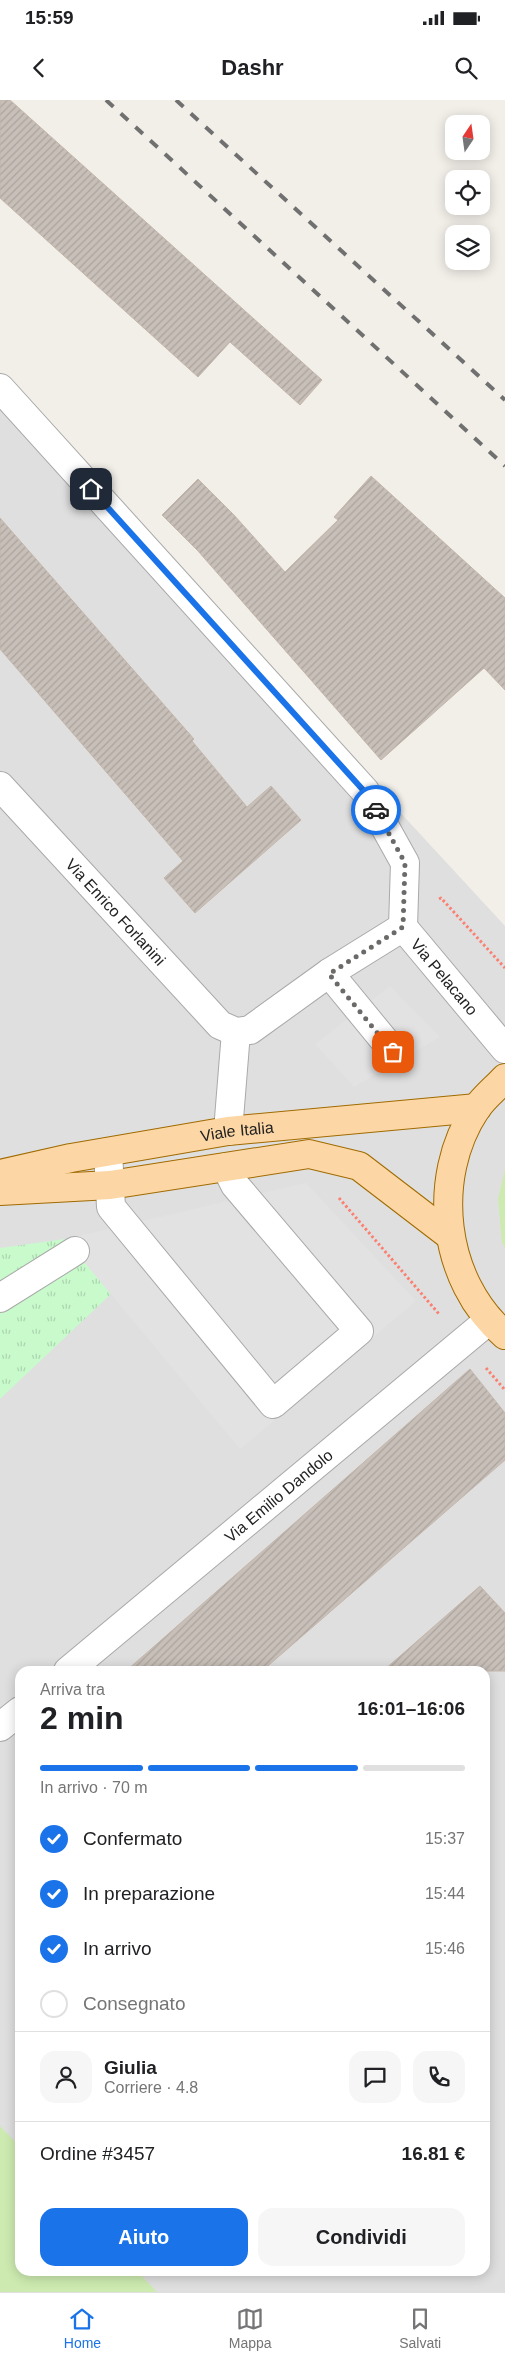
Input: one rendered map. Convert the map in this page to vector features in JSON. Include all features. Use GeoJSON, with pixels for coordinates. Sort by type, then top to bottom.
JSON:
{"type":"FeatureCollection","features":[{"type":"Feature","properties":{"kind":"main road"},"geometry":{"type":"LineString","coordinates":[[497,1328],[463,1280],[449,1235],[448,1190],[457,1148],[476,1108],[505,1078]]}},
{"type":"Feature","properties":{"kind":"main road","name":"Viale Italia"},"geometry":{"type":"LineString","coordinates":[[0,1174],[71,1158],[228,1132],[476,1108]]}},
{"type":"Feature","properties":{"kind":"main road","name":"Viale Italia"},"geometry":{"type":"LineString","coordinates":[[0,1191],[110,1185],[309,1154],[359,1166],[449,1235]]}},
{"type":"Feature","properties":{"kind":"street","name":"Via Pelacano"},"geometry":{"type":"LineString","coordinates":[[0,388],[364,791],[405,863],[403,927],[505,1049]]}},
{"type":"Feature","properties":{"kind":"street","name":"Via Enrico Forlanini"},"geometry":{"type":"LineString","coordinates":[[0,786],[220,1025],[236,1032]]}},
{"type":"Feature","properties":{"kind":"street"},"geometry":{"type":"LineString","coordinates":[[228,1132],[236,1032],[250,1030],[329,974],[403,927]]}},
{"type":"Feature","properties":{"kind":"street"},"geometry":{"type":"LineString","coordinates":[[329,974],[393,1052]]}},
{"type":"Feature","properties":{"kind":"street"},"geometry":{"type":"LineString","coordinates":[[108,1152],[111,1206],[274,1404],[359,1331],[236,1185],[226,1167]]}},
{"type":"Feature","properties":{"kind":"street"},"geometry":{"type":"LineString","coordinates":[[0,1298],[75,1251]]}},
{"type":"Feature","properties":{"kind":"street","name":"Via Emilio Dandolo"},"geometry":{"type":"LineString","coordinates":[[74,1666],[497,1328]]}},
{"type":"Feature","properties":{"kind":"street"},"geometry":{"type":"LineString","coordinates":[[0,1728],[15,1715]]}},
{"type":"Feature","properties":{"kind":"path"},"geometry":{"type":"LineString","coordinates":[[403,927],[441,898],[505,968]]}},
{"type":"Feature","properties":{"kind":"shaded area"},"geometry":{"type":"Polygon","coordinates":[[[0,379],[505,926],[505,2292],[0,2292],[0,379]]]}},
{"type":"Feature","properties":{"kind":"shaded area"},"geometry":{"type":"Polygon","coordinates":[[[390,986],[440,1037],[354,1087],[315,1044],[390,986]]]}},
{"type":"Feature","properties":{"kind":"shaded area"},"geometry":{"type":"Polygon","coordinates":[[[306,1183],[416,1301],[240,1449],[65,1239],[306,1183]]]}},
{"type":"Feature","properties":{"kind":"green space"},"geometry":{"type":"Polygon","coordinates":[[[505,1169],[505,1248],[502,1243],[498,1199],[505,1169]]]}},
{"type":"Feature","properties":{"kind":"green space"},"geometry":{"type":"Polygon","coordinates":[[[65,1239],[111,1294],[0,1399],[0,1248],[65,1239]]]}},
{"type":"Feature","properties":{"kind":"green space"},"geometry":{"type":"Polygon","coordinates":[[[0,2126],[15,2142],[15,2276],[142,2276],[157,2292],[0,2292],[0,2126]]]}},
{"type":"Feature","properties":{"kind":"building"},"geometry":{"type":"Polygon","coordinates":[[[0,100],[10,100],[322,380],[300,405],[230,342],[198,377],[0,198],[0,100]]]}},
{"type":"Feature","properties":{"kind":"building"},"geometry":{"type":"Polygon","coordinates":[[[371,476],[505,598],[505,690],[484,668],[381,760],[198,551],[162,515],[198,479],[234,515],[285,572],[338,520],[334,517],[371,476]]]}},
{"type":"Feature","properties":{"kind":"building"},"geometry":{"type":"Polygon","coordinates":[[[0,518],[194,739],[192,741],[247,807],[271,786],[301,820],[195,913],[164,878],[183,861],[0,649],[0,518]]]}},
{"type":"Feature","properties":{"kind":"building"},"geometry":{"type":"Polygon","coordinates":[[[470,1369],[505,1413],[505,1460],[268,1666],[132,1666],[470,1369]]]}},
{"type":"Feature","properties":{"kind":"building"},"geometry":{"type":"Polygon","coordinates":[[[480,1586],[505,1613],[505,1671],[490,1671],[490,1666],[389,1666],[480,1586]]]}},
{"type":"Feature","properties":{"kind":"railway"},"geometry":{"type":"LineString","coordinates":[[106,100],[505,466]]}},
{"type":"Feature","properties":{"kind":"railway"},"geometry":{"type":"LineString","coordinates":[[176,100],[505,400]]}},
{"type":"Feature","properties":{"kind":"way so far"},"geometry":{"type":"LineString","coordinates":[[376,810],[405,863],[403,927],[329,974],[393,1052]]}},
{"type":"Feature","properties":{"kind":"route"},"geometry":{"type":"LineString","coordinates":[[91,489],[364,791],[376,810]]}}]}
